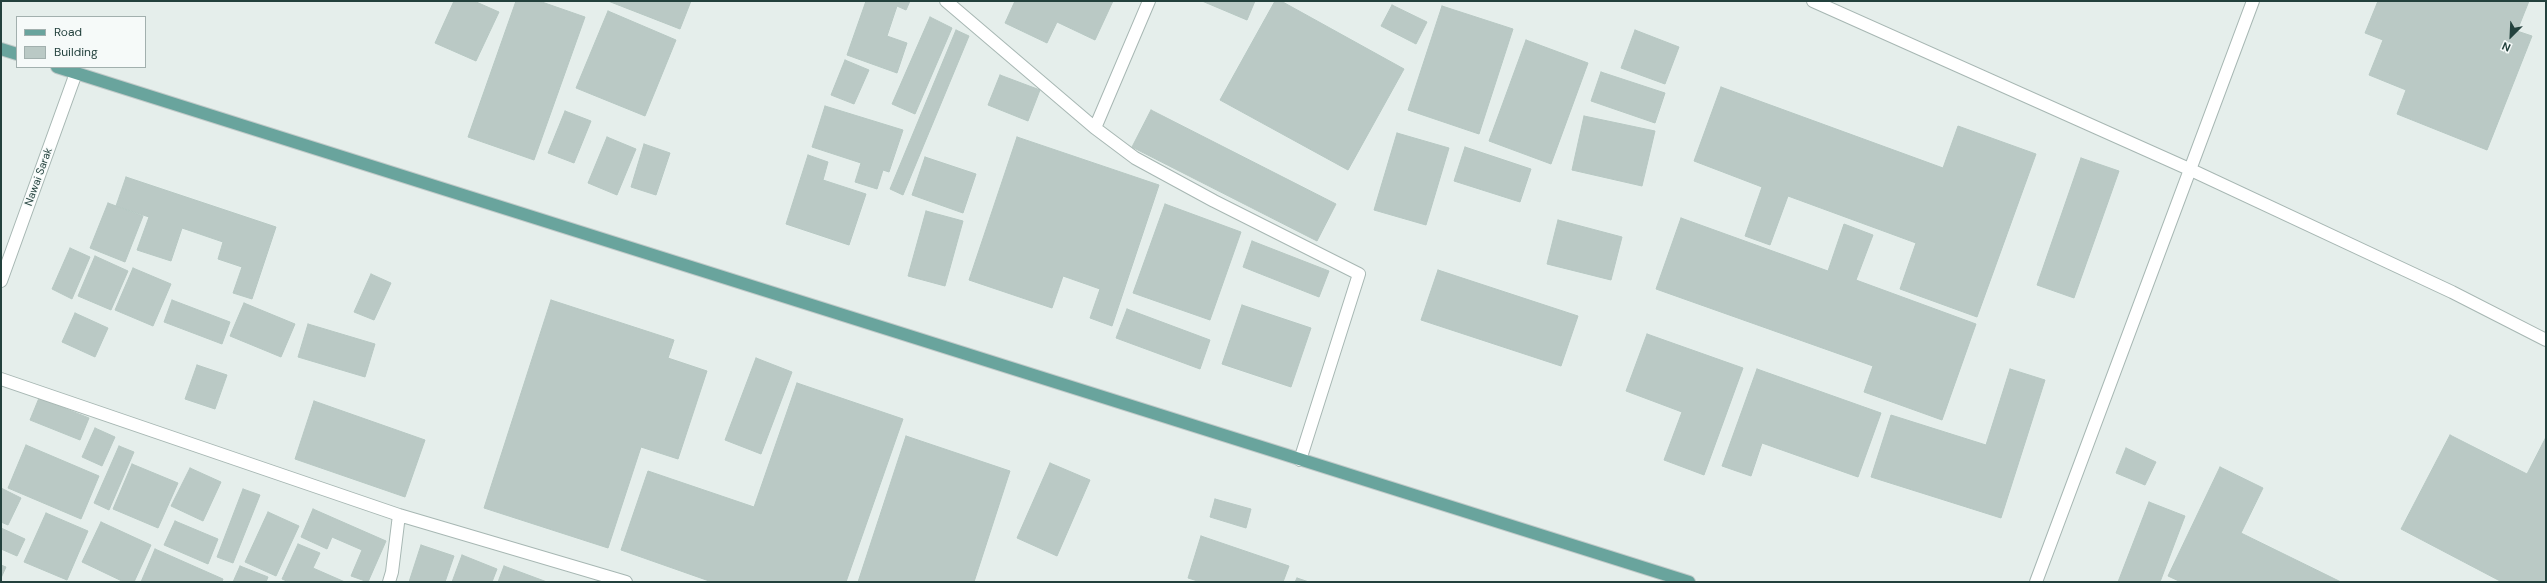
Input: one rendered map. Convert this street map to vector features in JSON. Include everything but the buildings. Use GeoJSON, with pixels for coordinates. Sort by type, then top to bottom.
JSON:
{"type":"FeatureCollection","features":[{"type":"Feature","properties":{"kind":"main road"},"geometry":{"type":"LineString","coordinates":[[1,49],[16,54]]}},
{"type":"Feature","properties":{"kind":"main road"},"geometry":{"type":"LineString","coordinates":[[60,68],[1685,581]]}},
{"type":"Feature","properties":{"kind":"street"},"geometry":{"type":"LineString","coordinates":[[946,1],[1095,128],[1135,158],[1208,198],[1359,274],[1300,460]]}},
{"type":"Feature","properties":{"kind":"street"},"geometry":{"type":"LineString","coordinates":[[1095,128],[1149,1]]}},
{"type":"Feature","properties":{"kind":"street"},"geometry":{"type":"LineString","coordinates":[[1813,1],[2189,169],[2452,292],[2546,340]]}},
{"type":"Feature","properties":{"kind":"street"},"geometry":{"type":"LineString","coordinates":[[2036,582],[2252,1]]}},
{"type":"Feature","properties":{"kind":"street","name":"Nawai Sarak"},"geometry":{"type":"LineString","coordinates":[[1,281],[76,73]]}},
{"type":"Feature","properties":{"kind":"street"},"geometry":{"type":"LineString","coordinates":[[1,379],[399,515],[626,582]]}},
{"type":"Feature","properties":{"kind":"street"},"geometry":{"type":"LineString","coordinates":[[388,582],[392,572],[399,515]]}}]}
